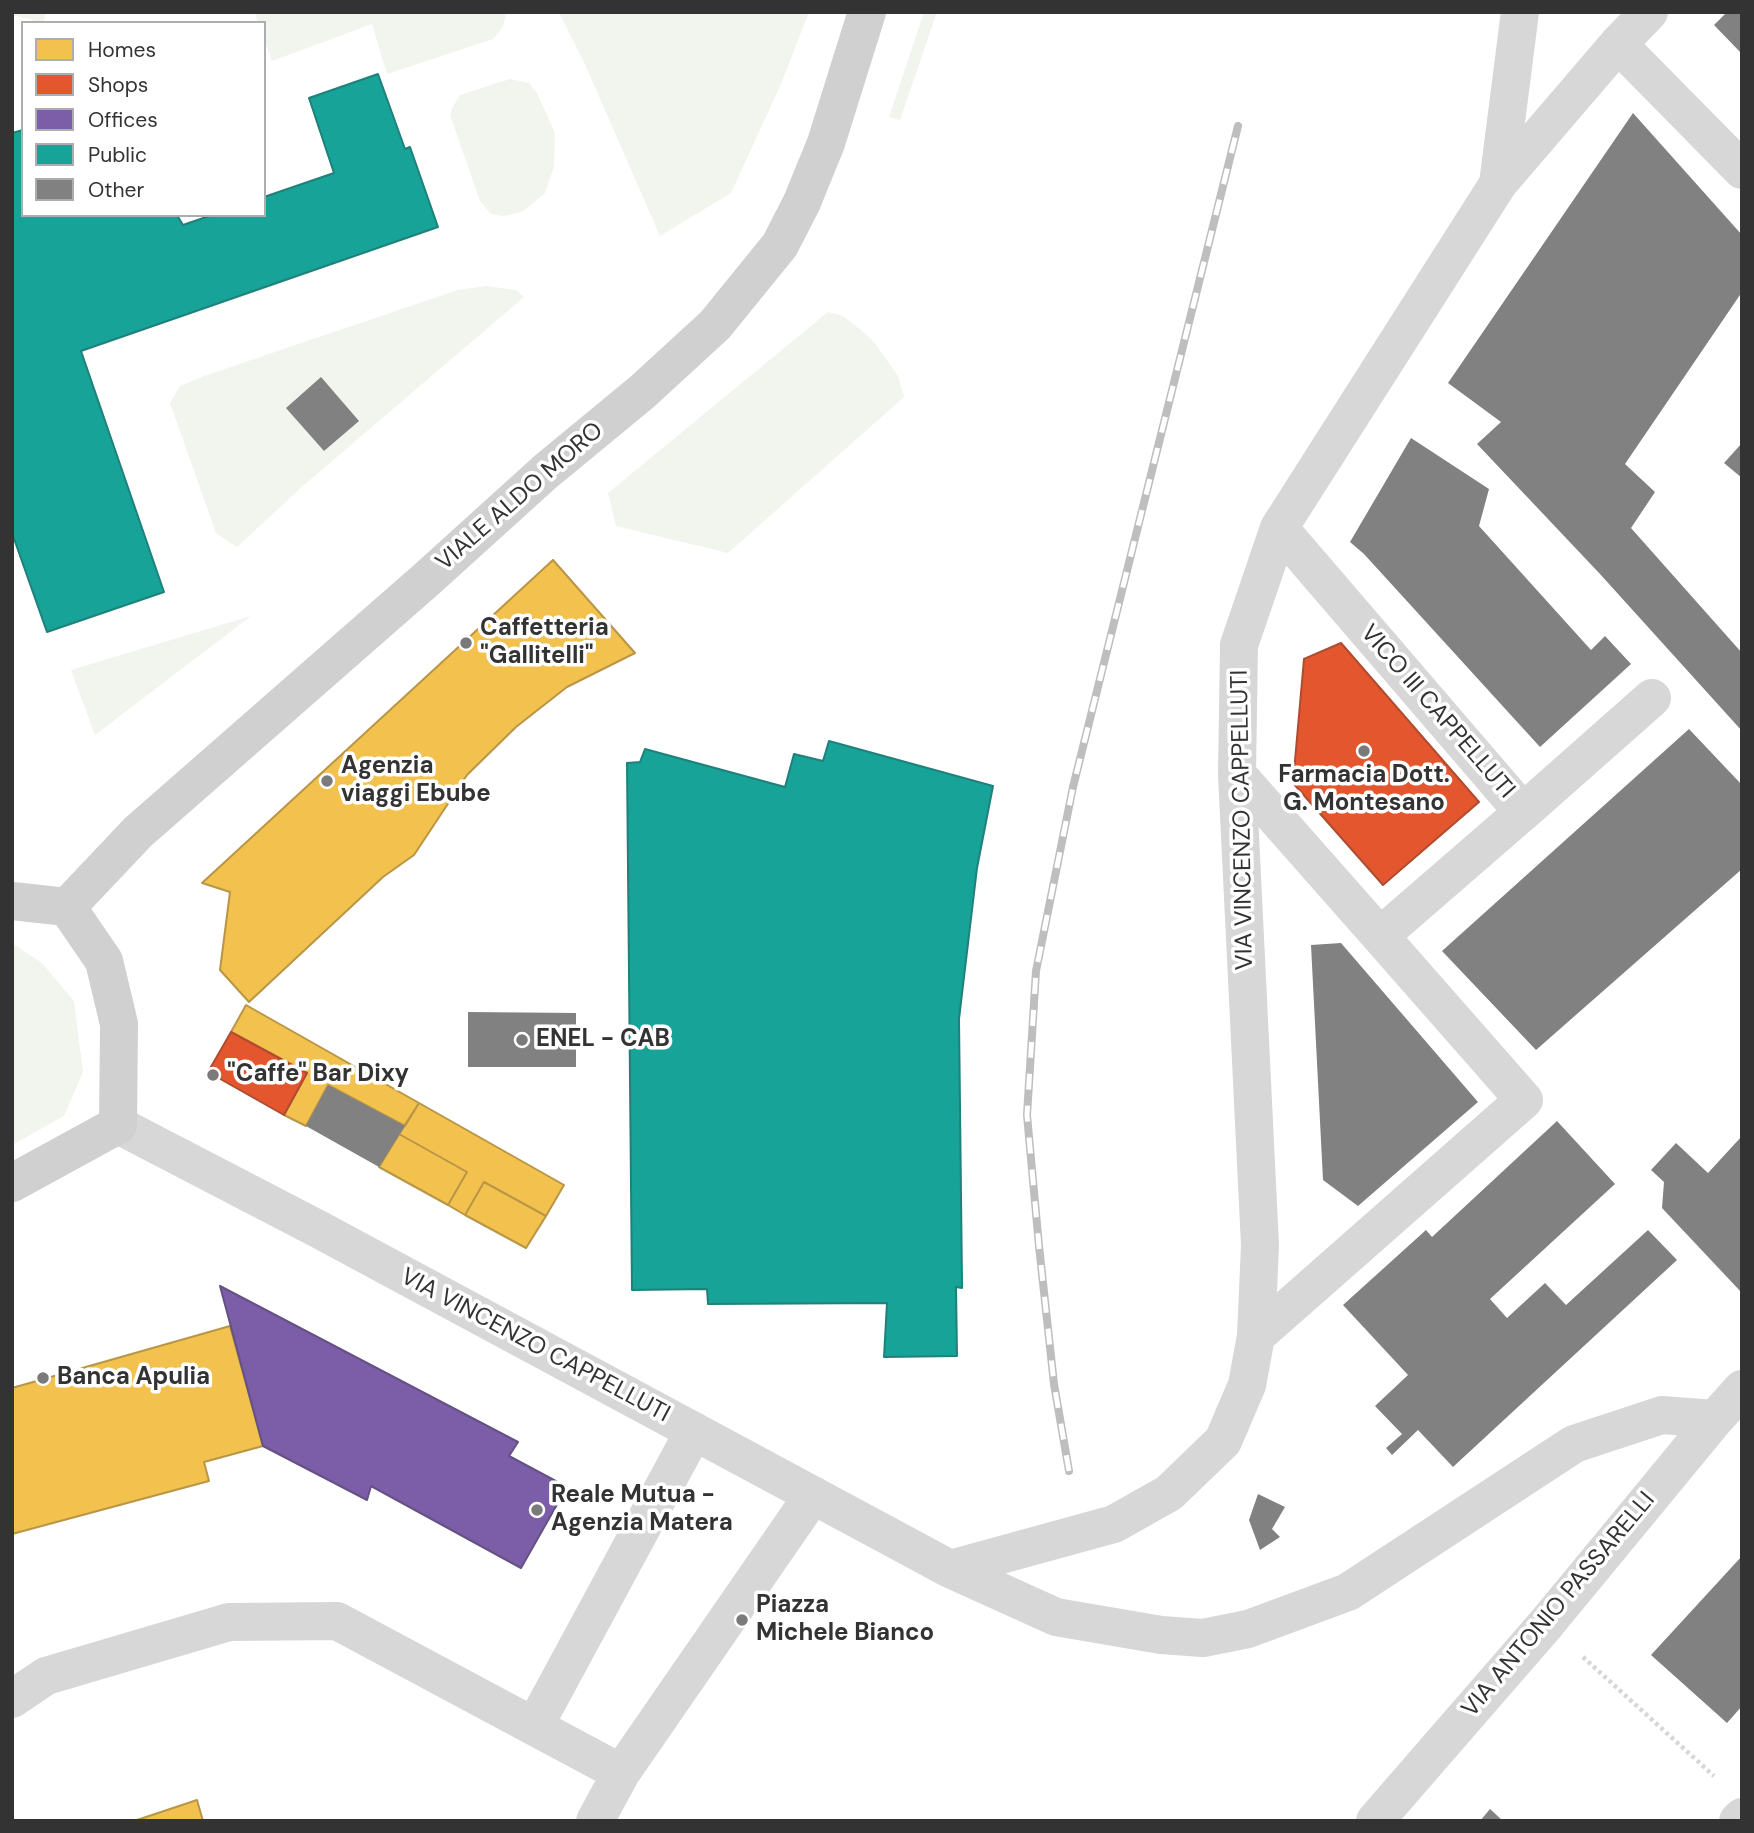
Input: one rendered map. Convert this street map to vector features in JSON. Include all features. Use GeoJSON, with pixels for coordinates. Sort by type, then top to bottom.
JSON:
{"type":"FeatureCollection","features":[{"type":"Feature","properties":{"kind":"main road","name":"VIALE ALDO MORO"},"geometry":{"type":"LineString","coordinates":[[67,906],[138,832],[545,472],[642,392],[715,325],[780,245],[802,202],[826,143],[867,12]]}},
{"type":"Feature","properties":{"kind":"main road"},"geometry":{"type":"LineString","coordinates":[[12,901],[67,906],[104,961],[119,1024],[118,1125],[12,1183]]}},
{"type":"Feature","properties":{"kind":"street"},"geometry":{"type":"LineString","coordinates":[[1498,184],[1520,12]]}},
{"type":"Feature","properties":{"kind":"street","name":"VIA VINCENZO CAPPELLUTI"},"geometry":{"type":"LineString","coordinates":[[950,1569],[1114,1524],[1170,1493],[1223,1441],[1247,1385],[1256,1336],[1260,1245],[1237,774],[1239,645],[1279,528],[1498,184],[1618,44],[1649,12]]}},
{"type":"Feature","properties":{"kind":"street"},"geometry":{"type":"LineString","coordinates":[[1618,44],[1742,170]]}},
{"type":"Feature","properties":{"kind":"street","name":"VICO III CAPPELLUTI"},"geometry":{"type":"LineString","coordinates":[[1279,528],[1523,812],[1380,936]]}},
{"type":"Feature","properties":{"kind":"street"},"geometry":{"type":"LineString","coordinates":[[1523,812],[1651,698]]}},
{"type":"Feature","properties":{"kind":"street"},"geometry":{"type":"LineString","coordinates":[[1237,774],[1524,1100],[1256,1336]]}},
{"type":"Feature","properties":{"kind":"street","name":"VIA VINCENZO CAPPELLUTI"},"geometry":{"type":"LineString","coordinates":[[118,1125],[320,1230],[950,1569],[1056,1617],[1161,1635],[1203,1639],[1248,1629],[1348,1592],[1574,1444],[1662,1415],[1715,1419]]}},
{"type":"Feature","properties":{"kind":"street","name":"VIA ANTONIO PASSARELLI"},"geometry":{"type":"LineString","coordinates":[[1375,1821],[1546,1624],[1742,1389]]}},
{"type":"Feature","properties":{"kind":"street"},"geometry":{"type":"LineString","coordinates":[[535,1725],[694,1432]]}},
{"type":"Feature","properties":{"kind":"street"},"geometry":{"type":"LineString","coordinates":[[594,1821],[621,1773],[813,1495]]}},
{"type":"Feature","properties":{"kind":"street"},"geometry":{"type":"LineString","coordinates":[[12,1699],[46,1676],[229,1622],[337,1621],[621,1773]]}},
{"type":"Feature","properties":{"kind":"path"},"geometry":{"type":"LineString","coordinates":[[1546,1624],[1721,1783]]}},
{"type":"Feature","properties":{"kind":"shaded area"},"geometry":{"type":"Polygon","coordinates":[[[12,12],[46,12],[44,21],[12,15],[12,12]]]}},
{"type":"Feature","properties":{"kind":"shaded area"},"geometry":{"type":"Polygon","coordinates":[[[255,12],[505,12],[506,16],[502,28],[493,39],[387,74],[372,24],[272,61],[266,44],[266,21],[257,21],[255,12]]]}},
{"type":"Feature","properties":{"kind":"shaded area"},"geometry":{"type":"Polygon","coordinates":[[[559,12],[809,12],[781,84],[731,193],[660,236],[584,62],[559,12]]]}},
{"type":"Feature","properties":{"kind":"shaded area"},"geometry":{"type":"Polygon","coordinates":[[[924,12],[937,12],[900,120],[889,117],[924,12]]]}},
{"type":"Feature","properties":{"kind":"shaded area"},"geometry":{"type":"Polygon","coordinates":[[[510,79],[529,83],[537,93],[555,133],[554,167],[545,193],[522,212],[504,216],[491,214],[480,201],[450,115],[460,95],[510,79]]]}},
{"type":"Feature","properties":{"kind":"shaded area"},"geometry":{"type":"Polygon","coordinates":[[[486,286],[516,290],[524,297],[304,485],[237,547],[216,533],[170,403],[180,386],[458,290],[486,286]]]}},
{"type":"Feature","properties":{"kind":"shaded area"},"geometry":{"type":"Polygon","coordinates":[[[828,312],[843,316],[874,342],[898,376],[904,397],[728,553],[616,526],[608,493],[828,312]]]}},
{"type":"Feature","properties":{"kind":"shaded area"},"geometry":{"type":"Polygon","coordinates":[[[251,616],[95,735],[71,670],[251,616]]]}},
{"type":"Feature","properties":{"kind":"shaded area"},"geometry":{"type":"Polygon","coordinates":[[[12,943],[42,963],[74,1001],[83,1072],[64,1116],[12,1145],[12,943]]]}},
{"type":"Feature","properties":{"kind":"building: Homes"},"geometry":{"type":"Polygon","coordinates":[[[553,560],[635,653],[567,687],[516,727],[467,775],[414,855],[383,877],[249,1002],[220,970],[230,892],[202,883],[553,560]]]}},
{"type":"Feature","properties":{"kind":"building: Homes"},"geometry":{"type":"Polygon","coordinates":[[[246,1005],[419,1103],[405,1126],[328,1085],[306,1126],[284,1115],[307,1073],[231,1032],[246,1005]]]}},
{"type":"Feature","properties":{"kind":"building: Homes"},"geometry":{"type":"Polygon","coordinates":[[[419,1103],[564,1185],[546,1216],[484,1182],[465,1215],[448,1205],[467,1172],[399,1134],[419,1103]]]}},
{"type":"Feature","properties":{"kind":"building: Homes"},"geometry":{"type":"Polygon","coordinates":[[[399,1134],[467,1172],[448,1205],[379,1167],[399,1134]]]}},
{"type":"Feature","properties":{"kind":"building: Homes"},"geometry":{"type":"Polygon","coordinates":[[[484,1182],[546,1216],[526,1248],[465,1215],[484,1182]]]}},
{"type":"Feature","properties":{"kind":"building: Homes"},"geometry":{"type":"Polygon","coordinates":[[[230,1326],[263,1446],[204,1462],[209,1481],[12,1534],[12,1388],[230,1326]]]}},
{"type":"Feature","properties":{"kind":"building: Homes"},"geometry":{"type":"Polygon","coordinates":[[[197,1800],[203,1821],[134,1821],[197,1800]]]}},
{"type":"Feature","properties":{"kind":"building: Shops"},"geometry":{"type":"Polygon","coordinates":[[[1341,643],[1479,802],[1383,885],[1293,783],[1304,659],[1341,643]]]}},
{"type":"Feature","properties":{"kind":"building: Shops"},"geometry":{"type":"Polygon","coordinates":[[[231,1032],[307,1073],[284,1115],[208,1072],[231,1032]]]}},
{"type":"Feature","properties":{"kind":"building: Offices"},"geometry":{"type":"Polygon","coordinates":[[[220,1286],[518,1442],[509,1456],[567,1487],[521,1568],[371,1486],[367,1500],[263,1446],[220,1286]]]}},
{"type":"Feature","properties":{"kind":"building: Public"},"geometry":{"type":"Polygon","coordinates":[[[378,74],[405,149],[410,147],[438,227],[81,351],[164,592],[47,632],[12,533],[12,133],[21,131],[21,217],[178,217],[183,225],[206,217],[266,217],[266,196],[334,173],[309,98],[378,74]]]}},
{"type":"Feature","properties":{"kind":"building: Public"},"geometry":{"type":"Polygon","coordinates":[[[829,741],[993,786],[977,868],[959,1019],[962,1288],[956,1287],[957,1356],[884,1357],[887,1303],[708,1304],[707,1289],[632,1290],[627,763],[640,762],[645,749],[785,787],[794,754],[823,761],[829,741]]]}},
{"type":"Feature","properties":{"kind":"building: Other"},"geometry":{"type":"Polygon","coordinates":[[[1727,12],[1742,12],[1742,54],[1714,25],[1727,12]]]}},
{"type":"Feature","properties":{"kind":"building: Other"},"geometry":{"type":"Polygon","coordinates":[[[1633,113],[1742,235],[1742,292],[1625,464],[1655,492],[1631,528],[1742,653],[1742,731],[1600,574],[1477,444],[1501,422],[1448,383],[1633,113]]]}},
{"type":"Feature","properties":{"kind":"building: Other"},"geometry":{"type":"Polygon","coordinates":[[[321,377],[359,421],[324,451],[286,408],[321,377]]]}},
{"type":"Feature","properties":{"kind":"building: Other"},"geometry":{"type":"Polygon","coordinates":[[[1411,438],[1489,489],[1479,526],[1591,650],[1605,636],[1631,664],[1540,747],[1364,554],[1350,542],[1411,438]]]}},
{"type":"Feature","properties":{"kind":"building: Other"},"geometry":{"type":"Polygon","coordinates":[[[1742,443],[1742,478],[1724,463],[1742,443]]]}},
{"type":"Feature","properties":{"kind":"building: Other"},"geometry":{"type":"Polygon","coordinates":[[[1689,729],[1742,785],[1742,869],[1536,1050],[1442,951],[1689,729]]]}},
{"type":"Feature","properties":{"kind":"building: Other"},"geometry":{"type":"Polygon","coordinates":[[[1341,943],[1478,1102],[1358,1206],[1323,1180],[1311,945],[1341,943]]]}},
{"type":"Feature","properties":{"kind":"building: Other","name":"ENEL - CAB"},"geometry":{"type":"Polygon","coordinates":[[[468,1012],[576,1013],[576,1067],[468,1067],[468,1012]]]}},
{"type":"Feature","properties":{"kind":"building: Other"},"geometry":{"type":"Polygon","coordinates":[[[328,1085],[405,1126],[379,1167],[306,1126],[328,1085]]]}},
{"type":"Feature","properties":{"kind":"building: Other"},"geometry":{"type":"Polygon","coordinates":[[[1557,1121],[1615,1184],[1490,1299],[1507,1318],[1545,1283],[1566,1305],[1648,1230],[1677,1260],[1453,1467],[1418,1430],[1392,1455],[1386,1448],[1402,1434],[1375,1406],[1408,1375],[1343,1305],[1426,1230],[1432,1237],[1557,1121]]]}},
{"type":"Feature","properties":{"kind":"building: Other"},"geometry":{"type":"Polygon","coordinates":[[[1742,1136],[1742,1293],[1662,1208],[1664,1182],[1651,1170],[1676,1143],[1708,1173],[1742,1136]]]}},
{"type":"Feature","properties":{"kind":"building: Other"},"geometry":{"type":"Polygon","coordinates":[[[1258,1494],[1285,1507],[1272,1529],[1280,1537],[1260,1550],[1249,1520],[1258,1494]]]}},
{"type":"Feature","properties":{"kind":"building: Other"},"geometry":{"type":"Polygon","coordinates":[[[1742,1556],[1742,1706],[1727,1723],[1651,1655],[1742,1556]]]}},
{"type":"Feature","properties":{"kind":"building: Other"},"geometry":{"type":"Polygon","coordinates":[[[1490,1809],[1503,1821],[1480,1821],[1490,1809]]]}},
{"type":"Feature","properties":{"kind":"railway"},"geometry":{"type":"LineString","coordinates":[[1069,1471],[1054,1384],[1027,1115],[1036,971],[1073,787],[1238,126]]}},
{"type":"Feature","properties":{"kind":"place","name":"Caffetteria \"Gallitelli\""},"geometry":{"type":"Point","coordinates":[466,643]}},
{"type":"Feature","properties":{"kind":"place","name":"Farmacia Dott. G. Montesano"},"geometry":{"type":"Point","coordinates":[1364,751]}},
{"type":"Feature","properties":{"kind":"place","name":"Agenzia viaggi Ebube"},"geometry":{"type":"Point","coordinates":[327,781]}},
{"type":"Feature","properties":{"kind":"place","name":"ENEL - CAB"},"geometry":{"type":"Point","coordinates":[522,1040]}},
{"type":"Feature","properties":{"kind":"place","name":"\"Caffe\" Bar Dixy"},"geometry":{"type":"Point","coordinates":[213,1075]}},
{"type":"Feature","properties":{"kind":"place","name":"Banca Apulia"},"geometry":{"type":"Point","coordinates":[43,1378]}},
{"type":"Feature","properties":{"kind":"place","name":"Reale Mutua - Agenzia Matera"},"geometry":{"type":"Point","coordinates":[537,1510]}},
{"type":"Feature","properties":{"kind":"place","name":"Piazza Michele Bianco"},"geometry":{"type":"Point","coordinates":[742,1620]}}]}
